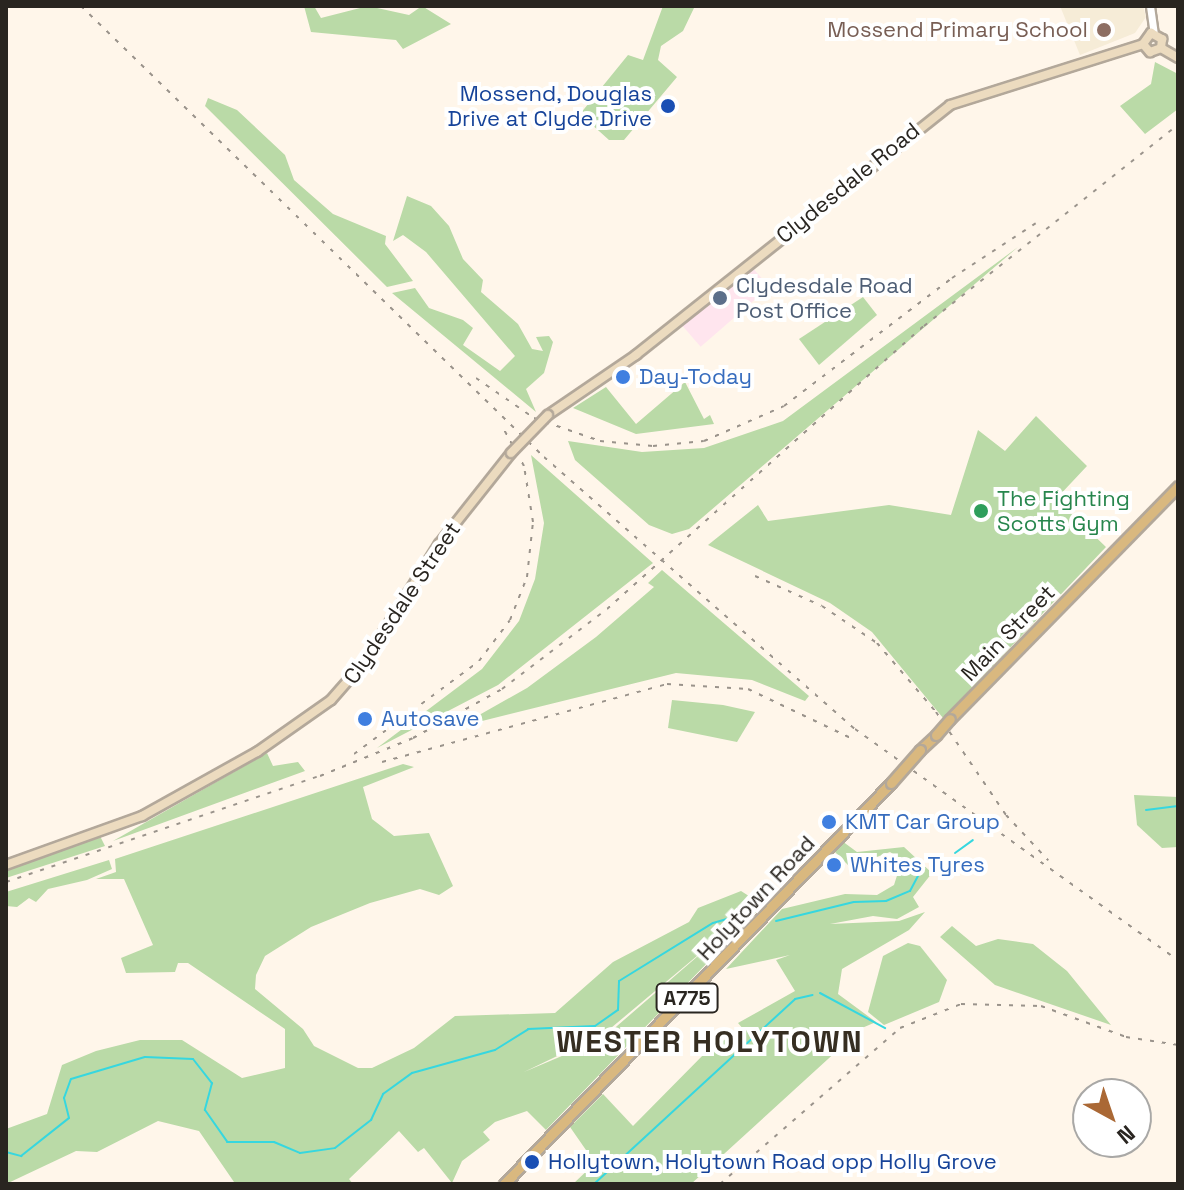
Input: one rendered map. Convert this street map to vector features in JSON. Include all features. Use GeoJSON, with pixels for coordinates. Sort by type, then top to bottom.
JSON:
{"type":"FeatureCollection","features":[{"type":"Feature","properties":{"kind":"main road","name":"Clydesdale Road"},"geometry":{"type":"LineString","coordinates":[[511,453],[548,415],[636,355],[926,120],[950,105],[1143,44],[1154,33]]}},
{"type":"Feature","properties":{"kind":"main road"},"geometry":{"type":"LineString","coordinates":[[1154,33],[1161,48],[1178,58]]}},
{"type":"Feature","properties":{"kind":"main road"},"geometry":{"type":"LineString","coordinates":[[1143,44],[1150,52],[1161,48]]}},
{"type":"Feature","properties":{"kind":"main road","name":"Clydesdale Street"},"geometry":{"type":"LineString","coordinates":[[6,865],[142,816],[313,714],[354,676],[434,550],[511,453]]}},
{"type":"Feature","properties":{"kind":"main road","name":"Main Street"},"geometry":{"type":"LineString","coordinates":[[866,808],[1178,486]]}},
{"type":"Feature","properties":{"kind":"main road","name":"Holytown Road"},"geometry":{"type":"LineString","coordinates":[[504,1184],[866,808]]}},
{"type":"Feature","properties":{"kind":"street"},"geometry":{"type":"LineString","coordinates":[[1150,6],[1154,33]]}},
{"type":"Feature","properties":{"kind":"shaded area","name":"Mossend Primary School"},"geometry":{"type":"Polygon","coordinates":[[[1060,6],[1143,6],[1146,17],[1135,33],[1080,55],[1060,6]]]}},
{"type":"Feature","properties":{"kind":"shaded area"},"geometry":{"type":"Polygon","coordinates":[[[751,266],[769,287],[701,347],[682,326],[751,266]]]}},
{"type":"Feature","properties":{"kind":"green space"},"geometry":{"type":"Polygon","coordinates":[[[304,6],[314,6],[321,18],[368,6],[409,15],[422,6],[451,24],[403,49],[396,40],[311,32],[304,6]]]}},
{"type":"Feature","properties":{"kind":"green space"},"geometry":{"type":"Polygon","coordinates":[[[663,6],[694,8],[683,31],[661,46],[658,60],[677,77],[624,140],[609,140],[580,114],[628,55],[643,60],[663,6]]]}},
{"type":"Feature","properties":{"kind":"green space"},"geometry":{"type":"Polygon","coordinates":[[[1155,62],[1178,74],[1178,109],[1145,134],[1120,106],[1151,84],[1155,62]]]}},
{"type":"Feature","properties":{"kind":"green space"},"geometry":{"type":"Polygon","coordinates":[[[208,98],[237,110],[285,155],[294,180],[333,214],[386,236],[385,244],[413,281],[387,287],[205,106],[208,98]]]}},
{"type":"Feature","properties":{"kind":"green space"},"geometry":{"type":"Polygon","coordinates":[[[407,196],[431,206],[449,226],[463,259],[483,280],[481,292],[518,324],[532,349],[543,351],[536,337],[549,336],[553,342],[544,373],[526,389],[536,412],[392,293],[415,288],[429,308],[463,320],[473,328],[463,345],[500,371],[515,356],[426,252],[403,235],[393,241],[407,196]]]}},
{"type":"Feature","properties":{"kind":"green space"},"geometry":{"type":"Polygon","coordinates":[[[1018,247],[689,529],[672,534],[649,525],[575,460],[568,441],[642,452],[704,448],[783,421],[1018,247]]]}},
{"type":"Feature","properties":{"kind":"green space"},"geometry":{"type":"Polygon","coordinates":[[[863,297],[877,315],[819,365],[799,339],[863,297]]]}},
{"type":"Feature","properties":{"kind":"green space"},"geometry":{"type":"Polygon","coordinates":[[[685,382],[704,419],[710,415],[714,424],[636,434],[573,408],[606,387],[636,424],[685,382]]]}},
{"type":"Feature","properties":{"kind":"green space"},"geometry":{"type":"Polygon","coordinates":[[[1036,416],[1087,466],[1056,499],[1106,547],[943,718],[872,632],[830,603],[708,545],[758,505],[768,521],[889,505],[951,515],[978,430],[1005,451],[1036,416]]]}},
{"type":"Feature","properties":{"kind":"green space"},"geometry":{"type":"Polygon","coordinates":[[[531,455],[653,563],[498,685],[377,748],[482,669],[519,621],[535,579],[544,523],[531,455]]]}},
{"type":"Feature","properties":{"kind":"green space"},"geometry":{"type":"Polygon","coordinates":[[[662,570],[809,696],[805,701],[752,680],[676,673],[458,727],[527,688],[596,637],[654,587],[648,583],[662,570]]]}},
{"type":"Feature","properties":{"kind":"green space"},"geometry":{"type":"Polygon","coordinates":[[[672,700],[755,712],[737,742],[668,728],[672,700]]]}},
{"type":"Feature","properties":{"kind":"green space"},"geometry":{"type":"Polygon","coordinates":[[[267,753],[273,766],[298,762],[305,771],[113,841],[267,753]]]}},
{"type":"Feature","properties":{"kind":"green space"},"geometry":{"type":"Polygon","coordinates":[[[403,764],[414,767],[363,787],[372,819],[394,836],[429,833],[453,886],[439,895],[420,889],[370,903],[311,927],[265,956],[256,975],[255,989],[303,1029],[314,1046],[358,1068],[372,1068],[414,1048],[455,1016],[555,1013],[613,962],[689,922],[698,908],[741,891],[763,905],[546,1130],[527,1111],[495,1122],[483,1132],[490,1140],[462,1161],[452,1183],[424,1148],[418,1152],[399,1131],[349,1179],[353,1184],[234,1182],[199,1131],[158,1121],[97,1152],[76,1151],[6,1184],[6,1129],[47,1114],[62,1065],[96,1051],[140,1040],[182,1040],[242,1078],[285,1068],[285,1029],[188,963],[178,963],[175,972],[126,973],[121,958],[153,945],[124,879],[96,879],[116,872],[115,859],[403,764]],[[728,930],[605,1033],[524,1072],[602,1039],[728,930]]]}},
{"type":"Feature","properties":{"kind":"green space"},"geometry":{"type":"Polygon","coordinates":[[[1134,795],[1178,797],[1178,847],[1162,848],[1137,825],[1134,795]]]}},
{"type":"Feature","properties":{"kind":"green space"},"geometry":{"type":"Polygon","coordinates":[[[100,836],[105,846],[6,878],[6,870],[100,836]]]}},
{"type":"Feature","properties":{"kind":"green space"},"geometry":{"type":"Polygon","coordinates":[[[842,841],[857,852],[904,847],[932,873],[913,897],[919,907],[897,919],[873,916],[830,924],[899,921],[925,912],[909,930],[842,969],[838,994],[876,1022],[862,1028],[691,1184],[573,1184],[595,1163],[570,1127],[603,1094],[633,1126],[711,1047],[744,1030],[738,1023],[795,991],[776,960],[790,955],[726,969],[782,909],[845,894],[877,895],[894,885],[902,860],[890,852],[850,867],[833,850],[842,841]]]}},
{"type":"Feature","properties":{"kind":"green space"},"geometry":{"type":"Polygon","coordinates":[[[109,860],[112,869],[87,880],[48,889],[36,902],[29,898],[17,907],[6,906],[6,892],[109,860]]]}},
{"type":"Feature","properties":{"kind":"green space"},"geometry":{"type":"Polygon","coordinates":[[[952,926],[976,946],[998,939],[1033,944],[1067,971],[1111,1025],[995,985],[940,937],[952,926]]]}},
{"type":"Feature","properties":{"kind":"green space"},"geometry":{"type":"Polygon","coordinates":[[[908,943],[920,946],[947,980],[939,1002],[884,1025],[868,1012],[883,956],[908,943]]]}},
{"type":"Feature","properties":{"kind":"waterway"},"geometry":{"type":"LineString","coordinates":[[1146,810],[1178,806]]}},
{"type":"Feature","properties":{"kind":"waterway"},"geometry":{"type":"LineString","coordinates":[[955,853],[973,840]]}},
{"type":"Feature","properties":{"kind":"waterway"},"geometry":{"type":"LineString","coordinates":[[776,921],[854,902],[886,901],[910,891],[921,870]]}},
{"type":"Feature","properties":{"kind":"waterway"},"geometry":{"type":"LineString","coordinates":[[6,1152],[21,1156],[69,1118],[64,1098],[71,1079],[145,1057],[193,1059],[212,1083],[205,1110],[227,1142],[274,1142],[300,1153],[335,1148],[371,1120],[383,1094],[412,1073],[495,1050],[528,1029],[595,1026],[618,1010],[619,981],[713,923],[738,916]]}},
{"type":"Feature","properties":{"kind":"waterway"},"geometry":{"type":"LineString","coordinates":[[820,993],[885,1028]]}},
{"type":"Feature","properties":{"kind":"waterway"},"geometry":{"type":"LineString","coordinates":[[594,1184],[795,999],[813,995]]}},
{"type":"Feature","properties":{"kind":"railway"},"geometry":{"type":"LineString","coordinates":[[81,6],[544,457],[855,729],[1178,960]]}},
{"type":"Feature","properties":{"kind":"railway"},"geometry":{"type":"LineString","coordinates":[[6,882],[320,776],[413,738],[502,689],[607,609],[924,326],[1178,125]]}},
{"type":"Feature","properties":{"kind":"railway"},"geometry":{"type":"LineString","coordinates":[[476,378],[534,418],[600,441],[653,446],[704,441],[784,406],[952,278],[1042,219]]}},
{"type":"Feature","properties":{"kind":"railway"},"geometry":{"type":"LineString","coordinates":[[354,754],[479,661],[510,620],[527,577],[533,522],[524,466],[502,426]]}},
{"type":"Feature","properties":{"kind":"railway"},"geometry":{"type":"LineString","coordinates":[[755,576],[822,606],[877,643],[936,712],[1006,815],[1048,860]]}},
{"type":"Feature","properties":{"kind":"railway"},"geometry":{"type":"LineString","coordinates":[[382,762],[667,684],[748,689],[855,740]]}},
{"type":"Feature","properties":{"kind":"railway"},"geometry":{"type":"LineString","coordinates":[[720,1184],[900,1028],[961,1004],[1041,1006],[1126,1037],[1178,1045]]}},
{"type":"Feature","properties":{"kind":"place","name":"Mossend Primary School"},"geometry":{"type":"Point","coordinates":[1104,30]}},
{"type":"Feature","properties":{"kind":"place","name":"Mossend, Douglas Drive at Clyde Drive"},"geometry":{"type":"Point","coordinates":[668,106]}},
{"type":"Feature","properties":{"kind":"place","name":"Clydesdale Road Post Office"},"geometry":{"type":"Point","coordinates":[720,298]}},
{"type":"Feature","properties":{"kind":"place","name":"Day-Today"},"geometry":{"type":"Point","coordinates":[623,377]}},
{"type":"Feature","properties":{"kind":"place","name":"The Fighting Scotts Gym"},"geometry":{"type":"Point","coordinates":[981,511]}},
{"type":"Feature","properties":{"kind":"place","name":"Autosave"},"geometry":{"type":"Point","coordinates":[365,719]}},
{"type":"Feature","properties":{"kind":"place","name":"KMT Car Group"},"geometry":{"type":"Point","coordinates":[829,822]}},
{"type":"Feature","properties":{"kind":"place","name":"Whites Tyres"},"geometry":{"type":"Point","coordinates":[834,865]}},
{"type":"Feature","properties":{"kind":"place","name":"Hollytown, Holytown Road opp Holly Grove"},"geometry":{"type":"Point","coordinates":[532,1162]}},
{"type":"Feature","properties":{"kind":"district","name":"WESTER HOLYTOWN"},"geometry":{"type":"Point","coordinates":[710,1042]}}]}
